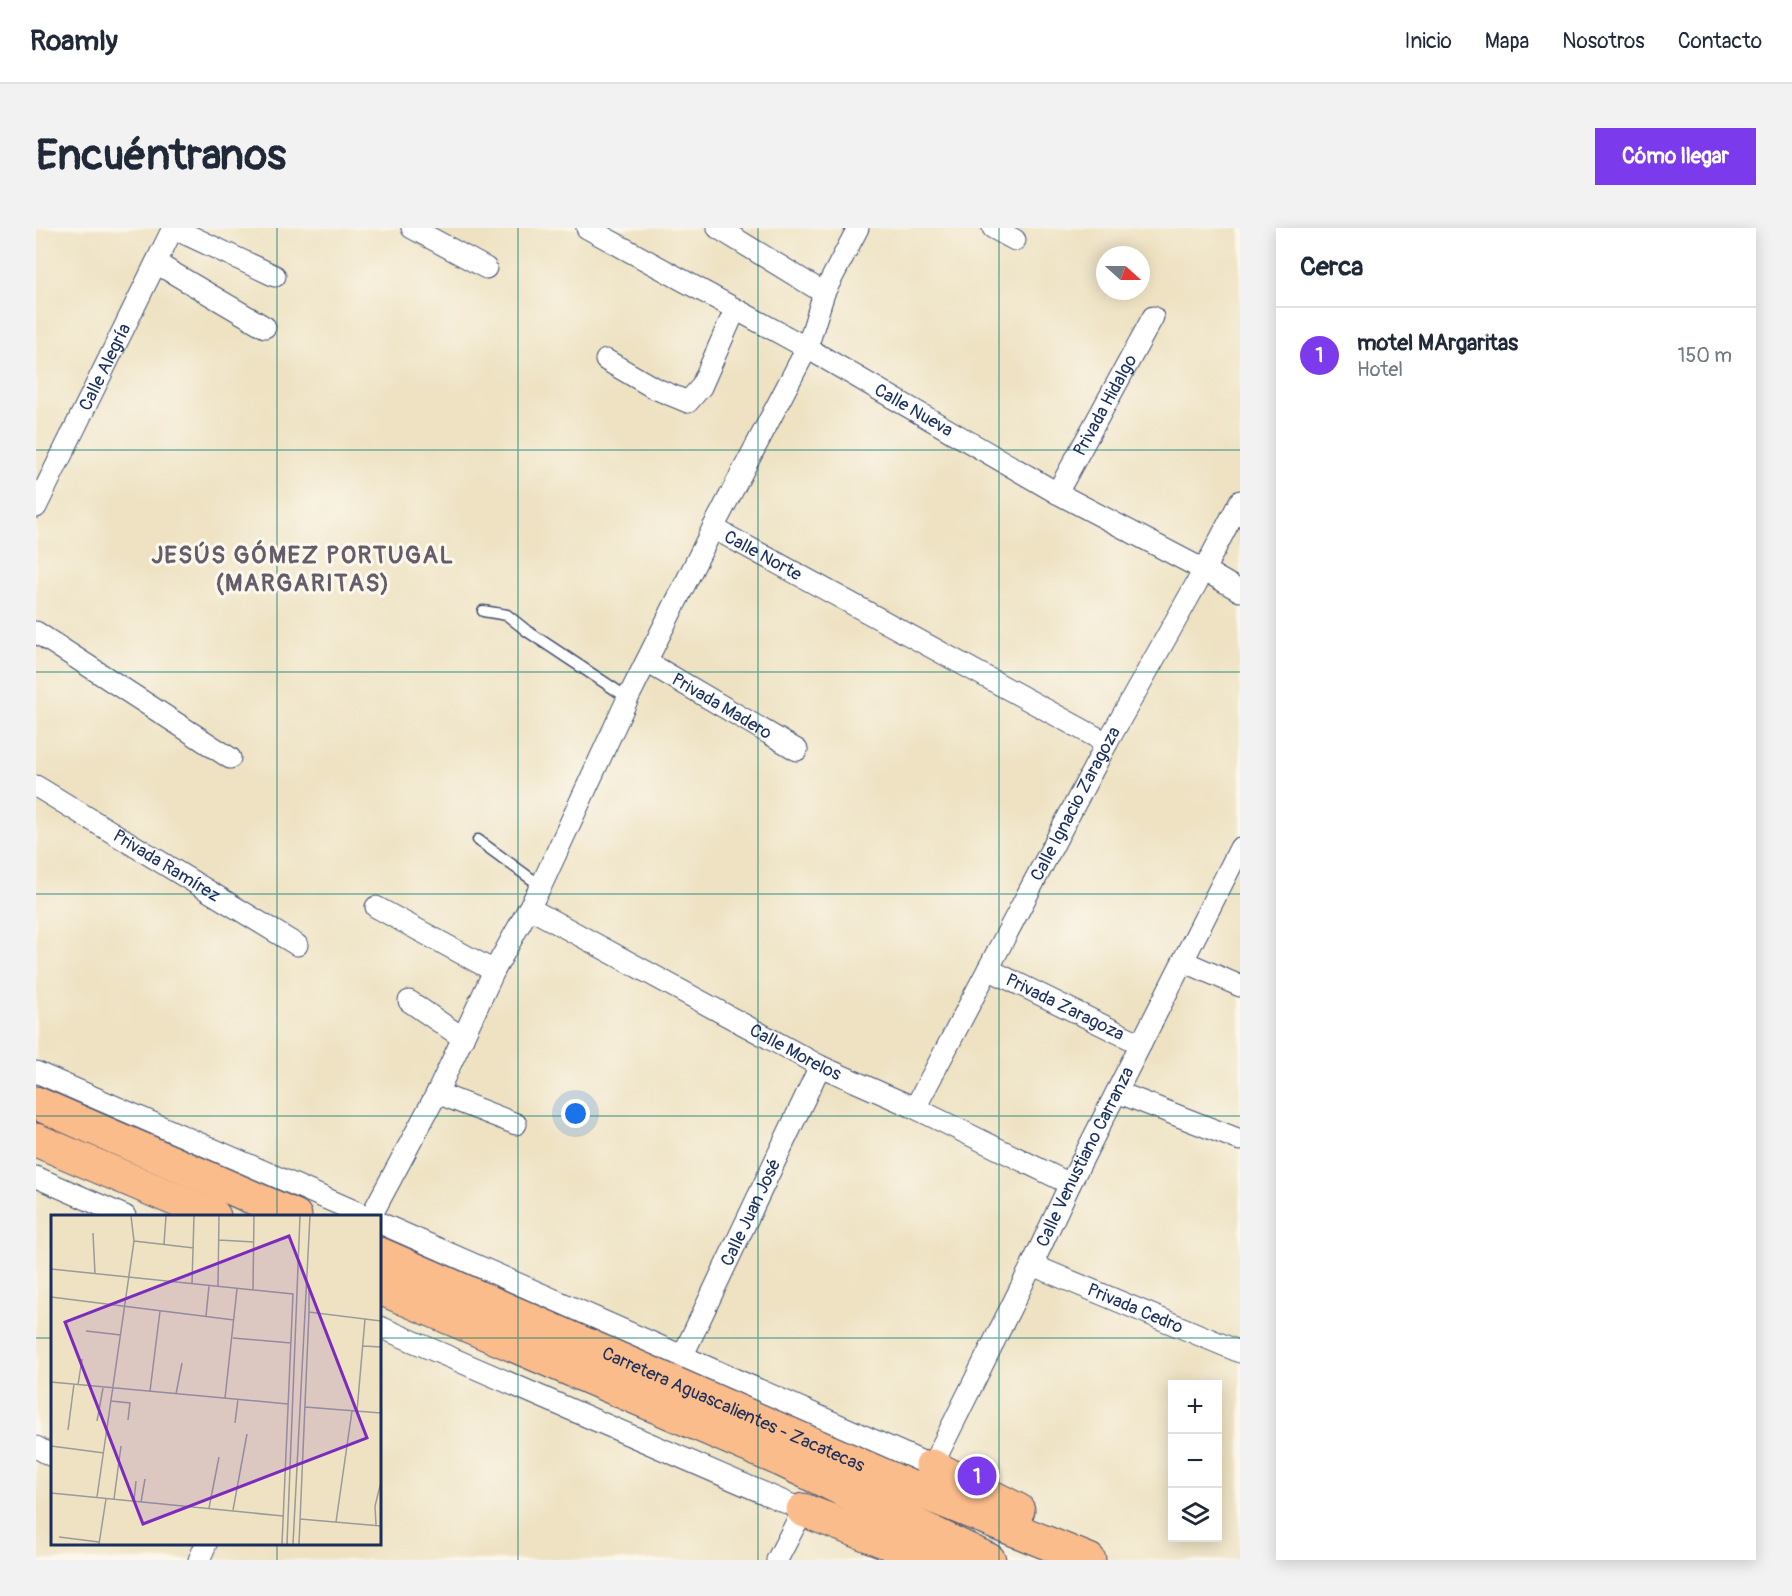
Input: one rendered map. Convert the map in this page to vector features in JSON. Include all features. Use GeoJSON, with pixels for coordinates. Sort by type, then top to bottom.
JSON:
{"type":"FeatureCollection","features":[{"type":"Feature","properties":{"kind":"highway"},"geometry":{"type":"LineString","coordinates":[[36,1103],[293,1215]]}},
{"type":"Feature","properties":{"kind":"highway"},"geometry":{"type":"LineString","coordinates":[[36,1140],[212,1215]]}},
{"type":"Feature","properties":{"kind":"highway","name":"Carretera Aguascalientes - Zacatecas"},"geometry":{"type":"LineString","coordinates":[[381,1254],[924,1492],[1089,1560]]}},
{"type":"Feature","properties":{"kind":"highway","name":"Carretera Aguascalientes - Zacatecas"},"geometry":{"type":"LineString","coordinates":[[381,1288],[781,1460],[989,1560]]}},
{"type":"Feature","properties":{"kind":"highway"},"geometry":{"type":"LineString","coordinates":[[932,1466],[1115,1560]]}},
{"type":"Feature","properties":{"kind":"highway"},"geometry":{"type":"LineString","coordinates":[[803,1510],[933,1560]]}},
{"type":"Feature","properties":{"kind":"street"},"geometry":{"type":"LineString","coordinates":[[173,228],[274,276]]}},
{"type":"Feature","properties":{"kind":"street","name":"Calle Alegría"},"geometry":{"type":"LineString","coordinates":[[36,507],[173,228]]}},
{"type":"Feature","properties":{"kind":"street"},"geometry":{"type":"LineString","coordinates":[[412,228],[486,268]]}},
{"type":"Feature","properties":{"kind":"street","name":"Calle Nueva"},"geometry":{"type":"LineString","coordinates":[[588,228],[807,348],[1057,493],[1240,591]]}},
{"type":"Feature","properties":{"kind":"street"},"geometry":{"type":"LineString","coordinates":[[718,228],[824,292]]}},
{"type":"Feature","properties":{"kind":"street","name":"Calle Norte"},"geometry":{"type":"LineString","coordinates":[[858,228],[824,292],[807,348],[713,528],[1107,743]]}},
{"type":"Feature","properties":{"kind":"street"},"geometry":{"type":"LineString","coordinates":[[993,228],[1015,240]]}},
{"type":"Feature","properties":{"kind":"street"},"geometry":{"type":"LineString","coordinates":[[156,262],[265,327]]}},
{"type":"Feature","properties":{"kind":"street"},"geometry":{"type":"LineString","coordinates":[[606,360],[654,388],[688,402],[701,387],[735,310]]}},
{"type":"Feature","properties":{"kind":"street","name":"Privada Hidalgo"},"geometry":{"type":"LineString","coordinates":[[1057,493],[1153,317]]}},
{"type":"Feature","properties":{"kind":"street","name":"Calle Ignacio Zaragoza"},"geometry":{"type":"LineString","coordinates":[[915,1108],[1107,743],[1240,501]]}},
{"type":"Feature","properties":{"kind":"street"},"geometry":{"type":"LineString","coordinates":[[372,1215],[437,1093],[494,971],[541,886],[628,698],[713,528]]}},
{"type":"Feature","properties":{"kind":"street"},"geometry":{"type":"LineString","coordinates":[[36,632],[230,758]]}},
{"type":"Feature","properties":{"kind":"street","name":"Privada Madero"},"geometry":{"type":"LineString","coordinates":[[647,662],[797,750]]}},
{"type":"Feature","properties":{"kind":"street","name":"Privada Ramírez"},"geometry":{"type":"LineString","coordinates":[[36,786],[297,945]]}},
{"type":"Feature","properties":{"kind":"street","name":"Calle Venustiano Carranza"},"geometry":{"type":"LineString","coordinates":[[932,1466],[1070,1184],[1240,848]]}},
{"type":"Feature","properties":{"kind":"street"},"geometry":{"type":"LineString","coordinates":[[376,907],[494,971]]}},
{"type":"Feature","properties":{"kind":"street","name":"Calle Morelos"},"geometry":{"type":"LineString","coordinates":[[529,908],[820,1066],[915,1108],[1070,1184]]}},
{"type":"Feature","properties":{"kind":"street"},"geometry":{"type":"LineString","coordinates":[[1183,961],[1240,986]]}},
{"type":"Feature","properties":{"kind":"street","name":"Privada Zaragoza"},"geometry":{"type":"LineString","coordinates":[[988,969],[1141,1044]]}},
{"type":"Feature","properties":{"kind":"street"},"geometry":{"type":"LineString","coordinates":[[409,1001],[463,1038]]}},
{"type":"Feature","properties":{"kind":"street","name":"Calle Juan José"},"geometry":{"type":"LineString","coordinates":[[682,1357],[820,1066]]}},
{"type":"Feature","properties":{"kind":"street"},"geometry":{"type":"LineString","coordinates":[[36,1072],[364,1215]]}},
{"type":"Feature","properties":{"kind":"street"},"geometry":{"type":"LineString","coordinates":[[1117,1092],[1240,1140]]}},
{"type":"Feature","properties":{"kind":"street"},"geometry":{"type":"LineString","coordinates":[[437,1093],[516,1124]]}},
{"type":"Feature","properties":{"kind":"street"},"geometry":{"type":"LineString","coordinates":[[36,1178],[123,1215]]}},
{"type":"Feature","properties":{"kind":"street"},"geometry":{"type":"LineString","coordinates":[[381,1223],[932,1466]]}},
{"type":"Feature","properties":{"kind":"street","name":"Privada Cedro"},"geometry":{"type":"LineString","coordinates":[[1032,1265],[1240,1352]]}},
{"type":"Feature","properties":{"kind":"street"},"geometry":{"type":"LineString","coordinates":[[381,1328],[803,1510],[777,1560]]}},
{"type":"Feature","properties":{"kind":"street"},"geometry":{"type":"LineString","coordinates":[[36,1447],[51,1455]]}},
{"type":"Feature","properties":{"kind":"street"},"geometry":{"type":"LineString","coordinates":[[199,1560],[206,1545]]}},
{"type":"Feature","properties":{"kind":"lane"},"geometry":{"type":"LineString","coordinates":[[483,611],[507,615],[527,631],[628,698]]}},
{"type":"Feature","properties":{"kind":"lane"},"geometry":{"type":"LineString","coordinates":[[478,840],[541,886]]}},
{"type":"Feature","properties":{"kind":"place","name":"motel MArgaritas"},"geometry":{"type":"Point","coordinates":[977,1476]}},
{"type":"Feature","properties":{"kind":"district","name":"JESÚS GÓMEZ PORTUGAL (MARGARITAS)"},"geometry":{"type":"Point","coordinates":[303,569]}}]}
